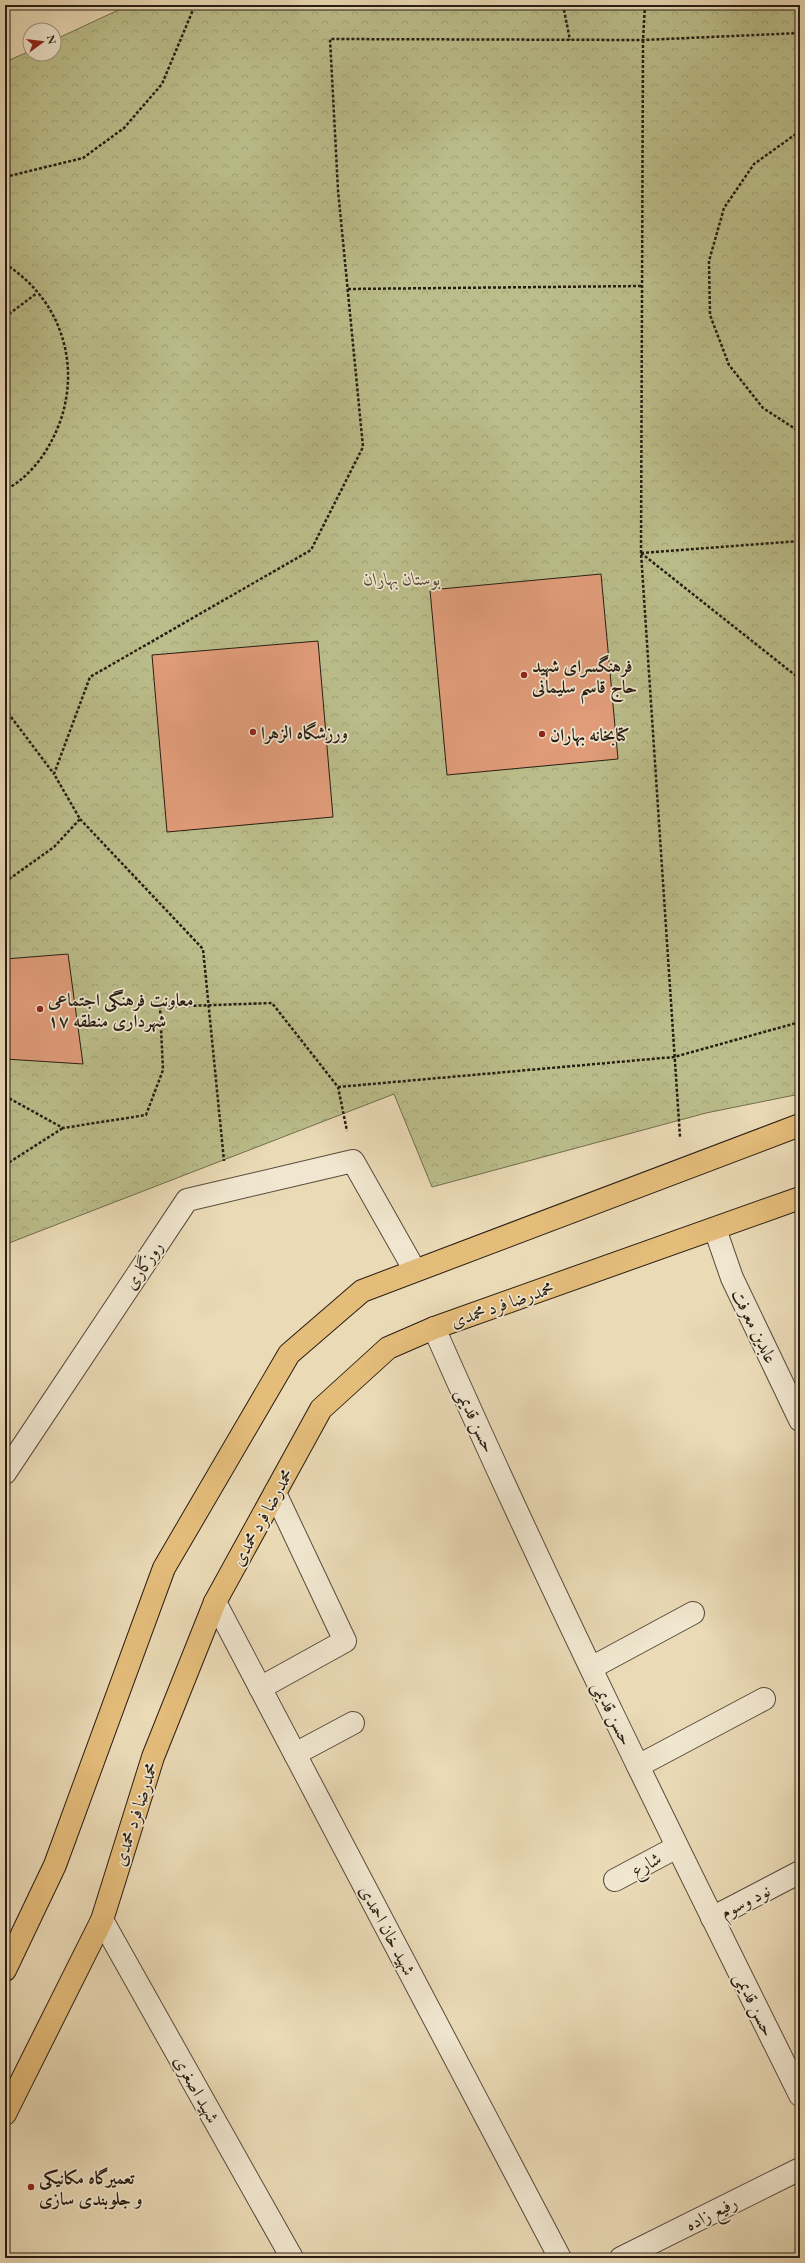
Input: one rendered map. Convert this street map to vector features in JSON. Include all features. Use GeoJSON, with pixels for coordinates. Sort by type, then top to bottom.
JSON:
{"type":"FeatureCollection","features":[{"type":"Feature","properties":{"kind":"main road"},"geometry":{"type":"LineString","coordinates":[[5,1970],[55,1865],[168,1561],[289,1354],[362,1290],[682,1168],[800,1125]]}},
{"type":"Feature","properties":{"kind":"main road","name":"محمدرضا فرد محمدی"},"geometry":{"type":"LineString","coordinates":[[5,2114],[102,1920],[153,1757],[215,1602],[321,1409],[388,1348],[434,1328],[715,1230],[800,1198]]}},
{"type":"Feature","properties":{"kind":"street","name":"روزگاری"},"geometry":{"type":"LineString","coordinates":[[5,1473],[187,1200],[353,1161]]}},
{"type":"Feature","properties":{"kind":"street"},"geometry":{"type":"LineString","coordinates":[[353,1161],[414,1270]]}},
{"type":"Feature","properties":{"kind":"street","name":"عابدین معرفت"},"geometry":{"type":"LineString","coordinates":[[715,1230],[732,1278],[800,1420]]}},
{"type":"Feature","properties":{"kind":"street","name":"حسن قدیمی"},"geometry":{"type":"LineString","coordinates":[[434,1328],[591,1668],[677,1847],[800,2095]]}},
{"type":"Feature","properties":{"kind":"street"},"geometry":{"type":"LineString","coordinates":[[260,1688],[345,1641],[275,1493]]}},
{"type":"Feature","properties":{"kind":"street","name":"شهید خان احمدی"},"geometry":{"type":"LineString","coordinates":[[215,1602],[560,2258]]}},
{"type":"Feature","properties":{"kind":"street"},"geometry":{"type":"LineString","coordinates":[[591,1668],[693,1613]]}},
{"type":"Feature","properties":{"kind":"street"},"geometry":{"type":"LineString","coordinates":[[638,1766],[764,1699]]}},
{"type":"Feature","properties":{"kind":"street"},"geometry":{"type":"LineString","coordinates":[[295,1754],[353,1723]]}},
{"type":"Feature","properties":{"kind":"street","name":"شارع"},"geometry":{"type":"LineString","coordinates":[[615,1880],[677,1847]]}},
{"type":"Feature","properties":{"kind":"street","name":"نود وسوم"},"geometry":{"type":"LineString","coordinates":[[712,1918],[800,1872]]}},
{"type":"Feature","properties":{"kind":"street","name":"شهید اصغری"},"geometry":{"type":"LineString","coordinates":[[102,1920],[292,2258]]}},
{"type":"Feature","properties":{"kind":"street","name":"رفیع زاده"},"geometry":{"type":"LineString","coordinates":[[621,2258],[800,2168]]}},
{"type":"Feature","properties":{"kind":"path"},"geometry":{"type":"LineString","coordinates":[[5,177],[82,158],[124,128],[162,84],[196,5]]}},
{"type":"Feature","properties":{"kind":"path"},"geometry":{"type":"LineString","coordinates":[[563,5],[570,40]]}},
{"type":"Feature","properties":{"kind":"path"},"geometry":{"type":"LineString","coordinates":[[645,5],[642,40],[641,553],[682,1168]]}},
{"type":"Feature","properties":{"kind":"path"},"geometry":{"type":"LineString","coordinates":[[54,774],[90,678],[311,550],[363,447],[338,190],[330,40],[642,40],[800,33]]}},
{"type":"Feature","properties":{"kind":"path"},"geometry":{"type":"LineString","coordinates":[[800,131],[754,164],[724,208],[709,260],[710,314],[729,366],[763,408],[800,432]]}},
{"type":"Feature","properties":{"kind":"path"},"geometry":{"type":"LineString","coordinates":[[5,264],[23,275],[48,306],[64,342],[69,382],[62,421],[44,456],[15,485],[5,490]]}},
{"type":"Feature","properties":{"kind":"path"},"geometry":{"type":"LineString","coordinates":[[348,289],[642,286]]}},
{"type":"Feature","properties":{"kind":"path"},"geometry":{"type":"LineString","coordinates":[[5,317],[38,293]]}},
{"type":"Feature","properties":{"kind":"path"},"geometry":{"type":"LineString","coordinates":[[641,553],[800,540]]}},
{"type":"Feature","properties":{"kind":"path"},"geometry":{"type":"LineString","coordinates":[[641,553],[800,679]]}},
{"type":"Feature","properties":{"kind":"path"},"geometry":{"type":"LineString","coordinates":[[5,709],[54,774],[80,819],[203,949],[227,1191]]}},
{"type":"Feature","properties":{"kind":"path"},"geometry":{"type":"LineString","coordinates":[[5,882],[54,847],[80,819]]}},
{"type":"Feature","properties":{"kind":"path"},"geometry":{"type":"LineString","coordinates":[[5,1165],[63,1128],[146,1115],[163,1070],[160,1007],[272,1003],[338,1087],[353,1161]]}},
{"type":"Feature","properties":{"kind":"path"},"geometry":{"type":"LineString","coordinates":[[338,1087],[674,1057],[800,1022]]}},
{"type":"Feature","properties":{"kind":"path"},"geometry":{"type":"LineString","coordinates":[[5,1096],[63,1128]]}},
{"type":"Feature","properties":{"kind":"green space","name":"بوستان بهاران"},"geometry":{"type":"Polygon","coordinates":[[[129,5],[800,5],[800,1094],[706,1113],[432,1187],[394,1094],[9,1243],[5,1247],[5,62],[22,55],[22,62],[62,62],[62,36],[129,5]]]}},
{"type":"Feature","properties":{"kind":"building","name":"فرهنگسرای شهید حاج قاسم سلیمانی"},"geometry":{"type":"Polygon","coordinates":[[[601,574],[618,759],[447,775],[430,590],[601,574]]]}},
{"type":"Feature","properties":{"kind":"building"},"geometry":{"type":"Polygon","coordinates":[[[318,641],[333,817],[167,832],[152,655],[318,641]]]}},
{"type":"Feature","properties":{"kind":"building","name":"معاونت فرهنگی اجتماعی شهرداری منطقه ۱۷"},"geometry":{"type":"Polygon","coordinates":[[[68,954],[83,1064],[5,1059],[5,959],[68,954]]]}},
{"type":"Feature","properties":{"kind":"place","name":"فرهنگسرای شهید حاج قاسم سلیمانی"},"geometry":{"type":"Point","coordinates":[524,675]}},
{"type":"Feature","properties":{"kind":"place","name":"ورزشگاه الزهرا"},"geometry":{"type":"Point","coordinates":[253,732]}},
{"type":"Feature","properties":{"kind":"place","name":"کتابخانه بهاران"},"geometry":{"type":"Point","coordinates":[542,734]}},
{"type":"Feature","properties":{"kind":"place","name":"معاونت فرهنگی اجتماعی شهرداری منطقه ۱۷"},"geometry":{"type":"Point","coordinates":[40,1009]}},
{"type":"Feature","properties":{"kind":"place","name":"تعمیرگاه مکانیکی و جلوبندی سازی"},"geometry":{"type":"Point","coordinates":[31,2187]}}]}
